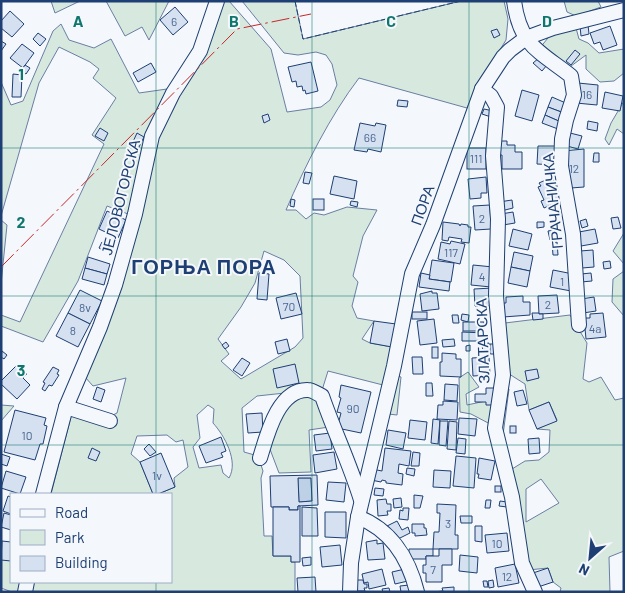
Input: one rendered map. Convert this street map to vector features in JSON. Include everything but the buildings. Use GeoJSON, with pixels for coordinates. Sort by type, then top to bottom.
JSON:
{"type":"FeatureCollection","features":[{"type":"Feature","properties":{"kind":"street","name":"ЈЕЛОВОГОРСКА"},"geometry":{"type":"LineString","coordinates":[[43,493],[66,407],[100,327],[115,285],[135,214],[152,136],[173,93],[200,51],[217,1]]}},
{"type":"Feature","properties":{"kind":"street","name":"ГРАЧАНИЧКА"},"geometry":{"type":"LineString","coordinates":[[514,1],[516,16],[526,38],[535,50],[571,76],[574,95],[562,139],[561,166],[573,234],[579,325]]}},
{"type":"Feature","properties":{"kind":"street","name":"ПОРА"},"geometry":{"type":"LineString","coordinates":[[350,592],[358,517],[394,366],[412,274],[433,225],[482,89],[503,57],[526,38],[553,28],[624,10]]}},
{"type":"Feature","properties":{"kind":"street","name":"ЗЛАТАРСКА"},"geometry":{"type":"LineString","coordinates":[[482,89],[491,96],[497,107],[493,156],[498,219],[496,296],[503,375],[496,428],[512,497],[522,563],[535,592]]}},
{"type":"Feature","properties":{"kind":"street"},"geometry":{"type":"LineString","coordinates":[[260,458],[278,411],[288,396],[299,391],[310,390],[322,396],[362,500]]}},
{"type":"Feature","properties":{"kind":"street"},"geometry":{"type":"LineString","coordinates":[[66,407],[110,421]]}},
{"type":"Feature","properties":{"kind":"street"},"geometry":{"type":"LineString","coordinates":[[358,517],[378,528],[395,544],[412,570],[417,592]]}},
{"type":"Feature","properties":{"kind":"green space"},"geometry":{"type":"Polygon","coordinates":[[[51,1],[80,1],[55,13],[51,1]]]}},
{"type":"Feature","properties":{"kind":"green space"},"geometry":{"type":"Polygon","coordinates":[[[106,1],[169,1],[149,40],[142,27],[125,36],[106,1]]]}},
{"type":"Feature","properties":{"kind":"green space"},"geometry":{"type":"Polygon","coordinates":[[[219,1],[229,1],[271,49],[287,112],[321,107],[330,100],[337,85],[332,64],[326,55],[316,52],[298,55],[284,53],[242,1],[295,1],[303,39],[461,1],[504,1],[508,19],[506,40],[476,88],[467,108],[359,78],[338,108],[319,142],[286,210],[296,210],[306,219],[314,213],[324,215],[347,207],[377,210],[363,236],[353,276],[358,282],[352,306],[357,318],[374,321],[362,339],[370,343],[392,347],[383,385],[328,371],[319,400],[329,427],[309,430],[311,472],[279,473],[268,444],[285,393],[257,396],[242,408],[244,452],[258,456],[263,471],[261,478],[264,536],[272,536],[273,556],[291,556],[291,562],[295,562],[295,592],[30,592],[32,583],[172,583],[172,493],[160,493],[175,487],[174,478],[188,467],[183,440],[176,442],[167,435],[137,436],[131,454],[140,462],[153,493],[51,493],[72,413],[109,417],[117,413],[126,378],[93,386],[85,377],[156,129],[219,1]],[[264,251],[255,283],[241,307],[218,339],[229,354],[221,361],[241,379],[295,347],[303,338],[300,276],[284,260],[264,251]],[[208,405],[197,415],[200,438],[193,447],[199,468],[221,465],[223,473],[229,478],[232,471],[231,456],[226,441],[213,423],[214,409],[208,405]]]}},
{"type":"Feature","properties":{"kind":"green space"},"geometry":{"type":"Polygon","coordinates":[[[564,1],[598,1],[601,7],[576,16],[567,12],[564,1]]]}},
{"type":"Feature","properties":{"kind":"green space"},"geometry":{"type":"Polygon","coordinates":[[[61,24],[69,40],[94,48],[111,39],[139,93],[167,89],[143,145],[128,214],[107,206],[78,281],[43,342],[1,326],[1,315],[20,322],[104,144],[92,135],[116,98],[93,78],[99,69],[90,62],[59,47],[39,83],[1,216],[1,82],[11,105],[23,101],[53,31],[61,24]]]}},
{"type":"Feature","properties":{"kind":"green space"},"geometry":{"type":"Polygon","coordinates":[[[576,28],[579,39],[588,43],[599,53],[624,49],[624,73],[614,81],[600,82],[586,69],[586,55],[567,69],[539,49],[552,33],[576,28]]]}},
{"type":"Feature","properties":{"kind":"green space"},"geometry":{"type":"Polygon","coordinates":[[[624,101],[624,134],[617,129],[609,145],[605,139],[611,123],[624,101]]]}},
{"type":"Feature","properties":{"kind":"green space"},"geometry":{"type":"Polygon","coordinates":[[[1,220],[7,225],[1,284],[1,220]]]}},
{"type":"Feature","properties":{"kind":"green space"},"geometry":{"type":"Polygon","coordinates":[[[624,233],[624,264],[613,251],[624,233]]]}},
{"type":"Feature","properties":{"kind":"green space"},"geometry":{"type":"Polygon","coordinates":[[[624,271],[624,316],[612,302],[613,279],[624,271]]]}},
{"type":"Feature","properties":{"kind":"green space"},"geometry":{"type":"Polygon","coordinates":[[[570,315],[587,343],[583,379],[589,382],[601,377],[615,400],[624,398],[624,551],[609,557],[610,592],[560,592],[561,588],[553,582],[548,568],[528,570],[492,425],[471,414],[460,412],[459,378],[468,372],[479,387],[466,394],[467,405],[495,399],[496,383],[509,389],[503,435],[512,469],[525,461],[539,460],[549,452],[550,430],[537,429],[557,420],[549,402],[529,410],[525,384],[506,372],[505,323],[570,315]],[[541,479],[526,489],[526,522],[559,503],[541,479]]]}},
{"type":"Feature","properties":{"kind":"green space"},"geometry":{"type":"Polygon","coordinates":[[[398,376],[401,377],[397,415],[388,414],[398,376]]]}},
{"type":"Feature","properties":{"kind":"green space"},"geometry":{"type":"Polygon","coordinates":[[[1,405],[14,406],[1,421],[1,405]]]}},
{"type":"Feature","properties":{"kind":"green space"},"geometry":{"type":"Polygon","coordinates":[[[1,547],[10,548],[10,583],[23,583],[22,592],[12,592],[1,588],[1,547]]]}},
{"type":"Feature","properties":{"kind":"water"},"geometry":{"type":"Polygon","coordinates":[[[298,478],[311,478],[312,501],[299,502],[298,478]]]}},
{"type":"Feature","properties":{"kind":"fence"},"geometry":{"type":"LineString","coordinates":[[295,1],[303,39],[461,1]]}},
{"type":"Feature","properties":{"kind":"power"},"geometry":{"type":"LineString","coordinates":[[1,267],[237,29],[311,14]]}},
{"type":"Feature","properties":{"kind":"district","name":"ГОРЊА ПОРА"},"geometry":{"type":"Point","coordinates":[204,266]}}]}
